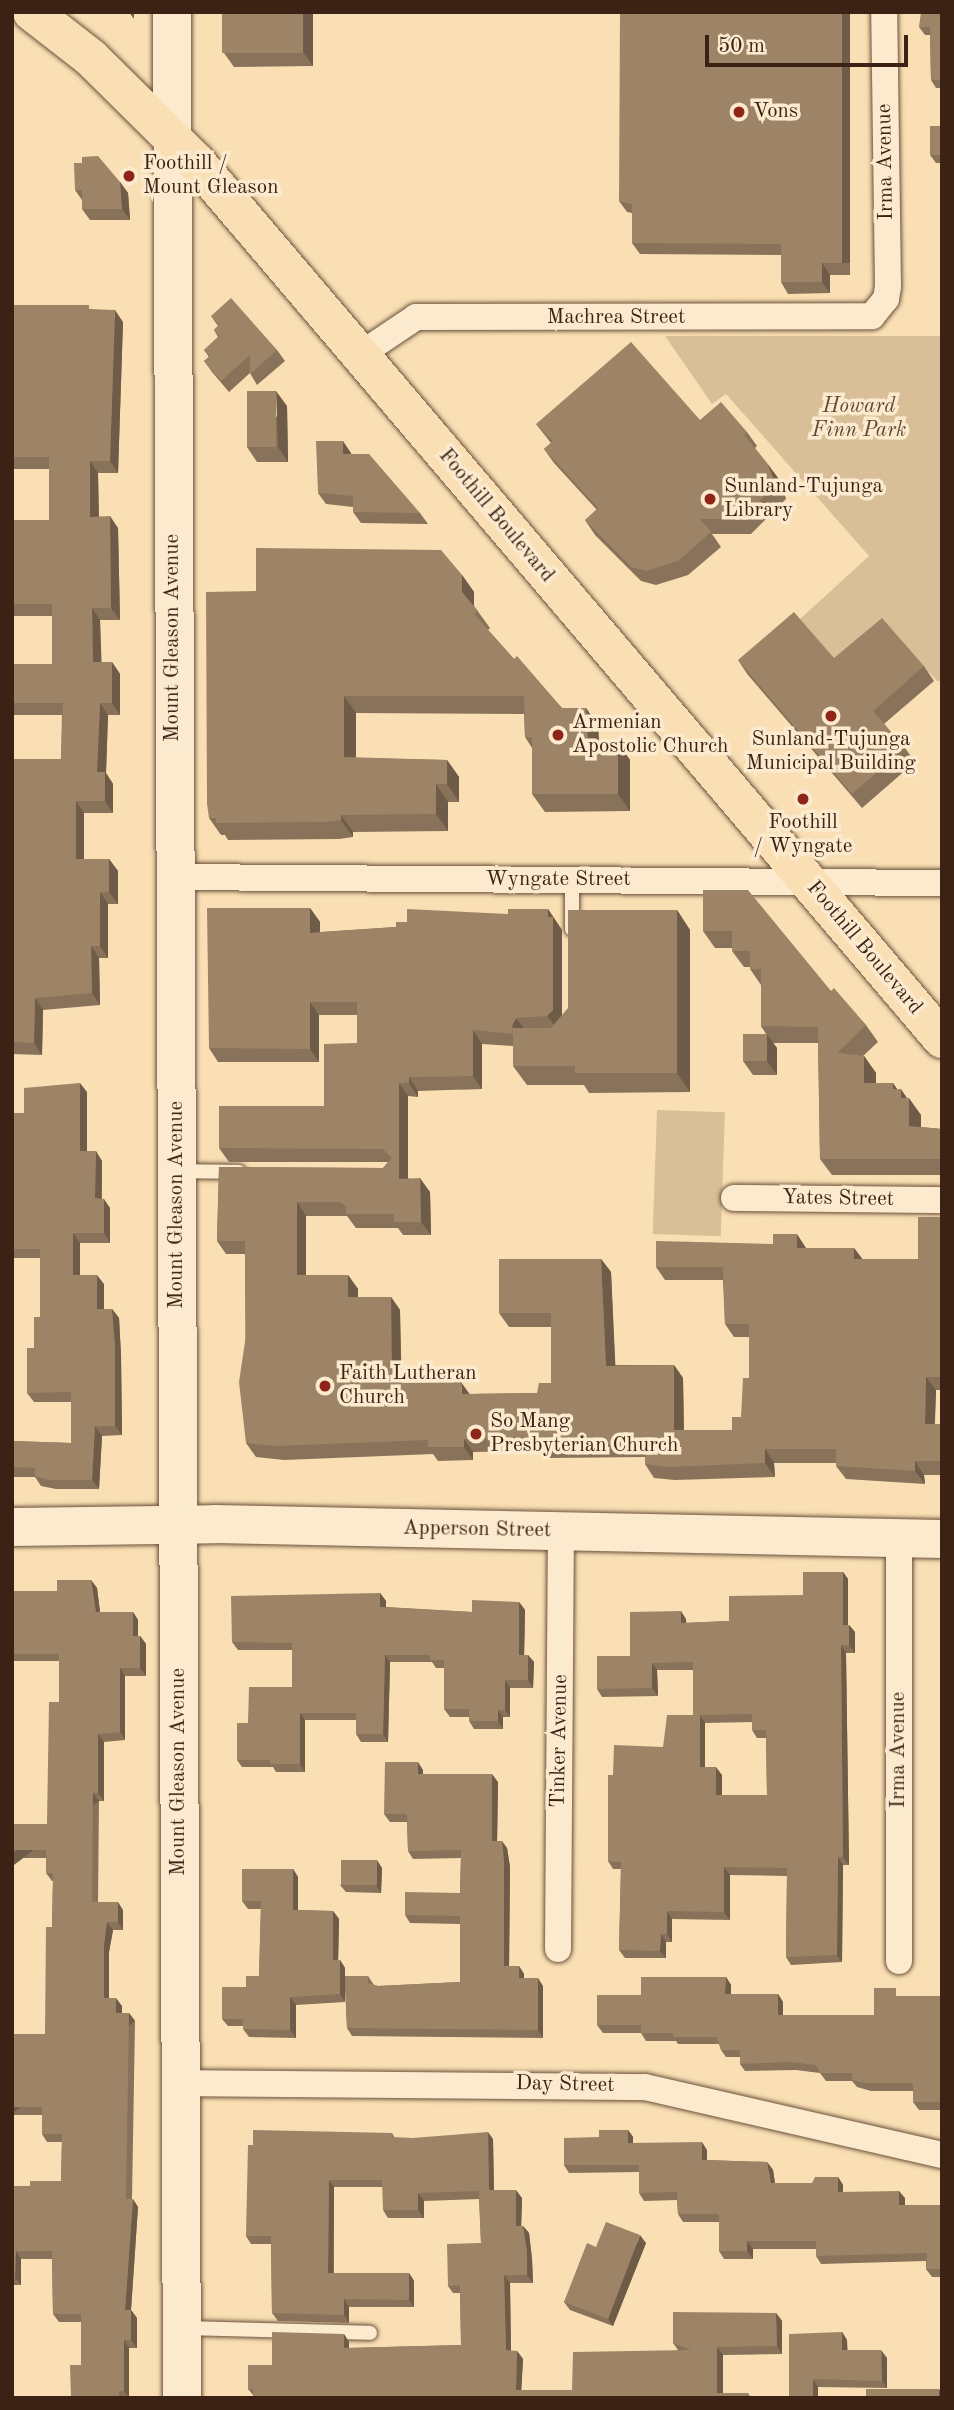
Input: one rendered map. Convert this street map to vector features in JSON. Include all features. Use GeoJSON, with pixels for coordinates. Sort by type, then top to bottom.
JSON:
{"type":"FeatureCollection","features":[{"type":"Feature","properties":{"kind":"main road","name":"Foothill Boulevard"},"geometry":{"type":"LineString","coordinates":[[32,12],[91,58],[170,135],[361,354],[942,1039]]}},
{"type":"Feature","properties":{"kind":"street","name":"Mount Gleason Avenue"},"geometry":{"type":"LineString","coordinates":[[172,12],[170,135],[179,1524],[181,2398]]}},
{"type":"Feature","properties":{"kind":"street","name":"Irma Avenue"},"geometry":{"type":"LineString","coordinates":[[880,309],[888,285],[884,12]]}},
{"type":"Feature","properties":{"kind":"street","name":"Machrea Street"},"geometry":{"type":"LineString","coordinates":[[361,354],[416,317],[861,317],[880,309]]}},
{"type":"Feature","properties":{"kind":"street","name":"Wyngate Street"},"geometry":{"type":"LineString","coordinates":[[175,877],[942,883]]}},
{"type":"Feature","properties":{"kind":"street","name":"Yates Street"},"geometry":{"type":"LineString","coordinates":[[734,1198],[942,1200]]}},
{"type":"Feature","properties":{"kind":"street","name":"Apperson Street"},"geometry":{"type":"LineString","coordinates":[[12,1527],[179,1524],[942,1539]]}},
{"type":"Feature","properties":{"kind":"street","name":"Tinker Avenue"},"geometry":{"type":"LineString","coordinates":[[558,1949],[561,1533]]}},
{"type":"Feature","properties":{"kind":"street","name":"Irma Avenue"},"geometry":{"type":"LineString","coordinates":[[900,1538],[900,1961]]}},
{"type":"Feature","properties":{"kind":"street","name":"Day Street"},"geometry":{"type":"LineString","coordinates":[[181,2083],[645,2088],[942,2155]]}},
{"type":"Feature","properties":{"kind":"lane"},"geometry":{"type":"LineString","coordinates":[[572,880],[572,947]]}},
{"type":"Feature","properties":{"kind":"lane"},"geometry":{"type":"LineString","coordinates":[[177,1171],[258,1172]]}},
{"type":"Feature","properties":{"kind":"lane"},"geometry":{"type":"LineString","coordinates":[[181,2328],[370,2333]]}},
{"type":"Feature","properties":{"kind":"green space","name":"Howard Finn Park"},"geometry":{"type":"Polygon","coordinates":[[[665,336],[942,336],[942,681],[937,681],[891,630],[844,670],[799,620],[869,556],[726,394],[712,404],[665,336]]]}},
{"type":"Feature","properties":{"kind":"green space"},"geometry":{"type":"Polygon","coordinates":[[[657,1110],[725,1112],[721,1236],[653,1234],[657,1110]]]}},
{"type":"Feature","properties":{"kind":"building"},"geometry":{"type":"Polygon","coordinates":[[[222,12],[303,12],[303,53],[222,53],[222,12]]]}},
{"type":"Feature","properties":{"kind":"building","name":"Vons"},"geometry":{"type":"Polygon","coordinates":[[[620,12],[842,12],[842,263],[822,263],[822,282],[781,282],[781,244],[632,243],[632,204],[619,201],[620,12]]]}},
{"type":"Feature","properties":{"kind":"building"},"geometry":{"type":"Polygon","coordinates":[[[921,12],[942,12],[942,80],[931,80],[930,27],[919,27],[921,12]]]}},
{"type":"Feature","properties":{"kind":"building"},"geometry":{"type":"Polygon","coordinates":[[[930,126],[942,126],[942,155],[930,155],[930,126]]]}},
{"type":"Feature","properties":{"kind":"building"},"geometry":{"type":"Polygon","coordinates":[[[98,156],[120,182],[122,209],[82,209],[82,190],[75,190],[74,163],[82,163],[82,157],[98,156]]]}},
{"type":"Feature","properties":{"kind":"building"},"geometry":{"type":"Polygon","coordinates":[[[231,298],[277,350],[250,374],[250,355],[221,381],[204,361],[210,356],[204,350],[219,336],[214,330],[219,325],[211,316],[231,298]]]}},
{"type":"Feature","properties":{"kind":"building"},"geometry":{"type":"Polygon","coordinates":[[[12,305],[89,305],[89,309],[115,310],[110,461],[90,461],[90,517],[110,516],[111,608],[92,608],[93,662],[112,662],[112,703],[100,703],[97,772],[105,772],[105,801],[76,801],[76,859],[109,859],[109,892],[100,892],[100,946],[91,946],[92,993],[35,998],[34,1043],[12,1042],[12,759],[61,759],[63,703],[12,703],[12,664],[52,664],[52,604],[12,604],[12,520],[49,520],[49,457],[12,457],[12,305]]]}},
{"type":"Feature","properties":{"kind":"building"},"geometry":{"type":"Polygon","coordinates":[[[631,342],[700,420],[721,402],[747,432],[744,435],[767,463],[776,485],[741,519],[700,519],[711,532],[678,561],[646,571],[631,567],[585,520],[598,508],[544,449],[553,441],[536,424],[631,342]]]}},
{"type":"Feature","properties":{"kind":"building"},"geometry":{"type":"Polygon","coordinates":[[[247,391],[276,391],[276,447],[247,447],[247,391]]]}},
{"type":"Feature","properties":{"kind":"building"},"geometry":{"type":"Polygon","coordinates":[[[316,441],[343,441],[343,454],[369,454],[420,513],[353,512],[353,496],[318,493],[316,441]]]}},
{"type":"Feature","properties":{"kind":"building"},"geometry":{"type":"Polygon","coordinates":[[[256,548],[441,550],[462,575],[462,592],[478,611],[474,614],[514,659],[517,656],[562,708],[586,708],[588,743],[618,743],[618,794],[532,794],[532,737],[525,737],[524,696],[344,696],[344,757],[447,760],[447,784],[436,784],[436,814],[341,815],[341,820],[326,822],[216,823],[216,818],[209,818],[207,804],[206,592],[256,591],[256,548]]]}},
{"type":"Feature","properties":{"kind":"building"},"geometry":{"type":"Polygon","coordinates":[[[794,612],[834,658],[882,618],[924,666],[873,711],[905,748],[852,794],[738,660],[794,612]]]}},
{"type":"Feature","properties":{"kind":"building"},"geometry":{"type":"Polygon","coordinates":[[[703,890],[748,890],[831,991],[834,988],[866,1025],[837,1053],[864,1056],[864,1083],[893,1083],[893,1089],[901,1089],[901,1098],[909,1098],[909,1126],[942,1129],[942,1159],[820,1159],[818,1027],[761,1026],[761,969],[750,969],[750,951],[732,951],[732,931],[703,931],[703,890]]]}},
{"type":"Feature","properties":{"kind":"building"},"geometry":{"type":"Polygon","coordinates":[[[207,908],[310,908],[310,933],[396,927],[396,922],[407,922],[407,909],[508,914],[508,909],[548,909],[548,917],[553,917],[553,1010],[547,1016],[516,1018],[512,1026],[513,1034],[473,1030],[473,1076],[409,1077],[409,1083],[399,1083],[399,1179],[420,1178],[421,1222],[394,1222],[394,1214],[346,1214],[346,1206],[339,1202],[297,1202],[297,1275],[348,1275],[348,1297],[391,1297],[392,1383],[461,1382],[462,1394],[537,1393],[539,1383],[551,1383],[551,1313],[499,1313],[499,1259],[601,1259],[606,1366],[674,1365],[674,1430],[732,1430],[732,1417],[741,1417],[743,1378],[749,1378],[749,1324],[725,1324],[723,1267],[656,1267],[656,1241],[773,1244],[773,1234],[797,1234],[797,1248],[854,1248],[854,1259],[918,1259],[918,1217],[942,1217],[942,1377],[926,1377],[925,1424],[942,1424],[942,1461],[915,1461],[915,1471],[836,1466],[836,1449],[765,1449],[765,1463],[666,1467],[645,1464],[645,1444],[540,1444],[540,1437],[464,1439],[464,1447],[428,1447],[428,1440],[275,1446],[246,1443],[239,1382],[246,1335],[245,1241],[217,1241],[219,1167],[383,1168],[392,1158],[383,1149],[219,1148],[219,1106],[324,1106],[324,1044],[357,1043],[357,1002],[310,1002],[310,1049],[209,1048],[207,908]]]}},
{"type":"Feature","properties":{"kind":"building"},"geometry":{"type":"Polygon","coordinates":[[[568,910],[677,910],[677,1073],[575,1073],[575,1066],[513,1066],[513,1028],[551,1028],[568,1008],[568,910]]]}},
{"type":"Feature","properties":{"kind":"building"},"geometry":{"type":"Polygon","coordinates":[[[743,1034],[767,1034],[767,1061],[743,1061],[743,1034]]]}},
{"type":"Feature","properties":{"kind":"building"},"geometry":{"type":"Polygon","coordinates":[[[80,1083],[80,1151],[96,1151],[95,1198],[104,1199],[104,1233],[73,1233],[73,1275],[97,1275],[97,1309],[112,1309],[115,1426],[95,1426],[92,1480],[49,1480],[35,1476],[35,1468],[12,1467],[12,1441],[71,1443],[71,1392],[27,1393],[27,1348],[34,1348],[34,1317],[40,1317],[40,1249],[12,1249],[12,1113],[24,1113],[24,1088],[80,1083]]]}},
{"type":"Feature","properties":{"kind":"building"},"geometry":{"type":"Polygon","coordinates":[[[803,1572],[843,1572],[843,1625],[849,1625],[849,1645],[841,1645],[843,1857],[838,1857],[837,1955],[786,1957],[787,1868],[724,1867],[724,1912],[667,1911],[667,1934],[661,1934],[660,1951],[619,1950],[621,1862],[608,1861],[608,1775],[613,1775],[614,1745],[663,1747],[667,1715],[693,1715],[693,1662],[652,1663],[652,1688],[597,1689],[597,1656],[630,1656],[630,1612],[681,1611],[681,1623],[729,1621],[729,1596],[803,1595],[803,1572]],[[752,1714],[700,1715],[700,1767],[716,1767],[716,1795],[767,1795],[766,1730],[752,1730],[752,1714]]]}},
{"type":"Feature","properties":{"kind":"building"},"geometry":{"type":"Polygon","coordinates":[[[57,1580],[91,1580],[96,1612],[133,1612],[133,1636],[140,1636],[140,1668],[120,1668],[120,1732],[98,1734],[98,1793],[93,1793],[92,1902],[118,1902],[118,1922],[107,1922],[104,1998],[116,1998],[116,2013],[129,2013],[126,2199],[133,2199],[125,2310],[131,2310],[131,2340],[124,2340],[124,2391],[119,2391],[119,2398],[71,2398],[70,2365],[81,2365],[81,2314],[53,2314],[52,2251],[16,2251],[15,2277],[12,2277],[12,2186],[30,2186],[30,2181],[61,2181],[62,2134],[42,2134],[42,2107],[12,2107],[12,2034],[45,2034],[46,1927],[52,1927],[53,1873],[46,1873],[46,1850],[12,1850],[12,1824],[47,1824],[49,1702],[59,1702],[59,1654],[12,1654],[12,1591],[57,1591],[57,1580]]]}},
{"type":"Feature","properties":{"kind":"building"},"geometry":{"type":"Polygon","coordinates":[[[380,1593],[380,1607],[472,1612],[472,1600],[519,1602],[519,1655],[528,1655],[528,1680],[505,1680],[505,1710],[498,1710],[498,1721],[469,1721],[469,1709],[444,1709],[444,1660],[430,1660],[430,1655],[385,1655],[383,1734],[356,1734],[356,1713],[300,1713],[300,1764],[237,1760],[237,1723],[248,1723],[249,1687],[292,1687],[292,1643],[232,1642],[231,1596],[380,1593]]]}},
{"type":"Feature","properties":{"kind":"building"},"geometry":{"type":"Polygon","coordinates":[[[385,1762],[418,1762],[418,1774],[492,1774],[492,1841],[502,1841],[504,1860],[504,1966],[519,1966],[519,1978],[538,1978],[538,2030],[347,2028],[345,1976],[368,1976],[368,1983],[378,1986],[460,1982],[460,1916],[405,1915],[405,1892],[460,1893],[461,1850],[408,1851],[407,1814],[384,1814],[385,1762]]]}},
{"type":"Feature","properties":{"kind":"building"},"geometry":{"type":"Polygon","coordinates":[[[341,1860],[377,1860],[377,1885],[341,1885],[341,1860]]]}},
{"type":"Feature","properties":{"kind":"building"},"geometry":{"type":"Polygon","coordinates":[[[242,1869],[293,1869],[293,1910],[333,1911],[333,1960],[340,1960],[340,1994],[290,1997],[290,2030],[243,2029],[243,2019],[222,2019],[222,1987],[246,1987],[246,1976],[259,1976],[261,1901],[242,1901],[242,1869]]]}},
{"type":"Feature","properties":{"kind":"building"},"geometry":{"type":"Polygon","coordinates":[[[641,1977],[726,1977],[725,1994],[778,1994],[778,2015],[874,2015],[874,1988],[896,1988],[896,1996],[940,1996],[942,2102],[913,2102],[913,2083],[865,2083],[852,2080],[852,2073],[820,2073],[816,2065],[790,2062],[740,2064],[740,2050],[721,2050],[717,2037],[673,2037],[673,2033],[641,2033],[641,2025],[597,2025],[597,1995],[641,1995],[641,1977]]]}},
{"type":"Feature","properties":{"kind":"building"},"geometry":{"type":"Polygon","coordinates":[[[253,2130],[392,2133],[392,2137],[413,2138],[488,2132],[489,2190],[516,2190],[516,2226],[523,2226],[527,2251],[527,2275],[504,2275],[506,2350],[517,2351],[516,2390],[572,2390],[573,2352],[691,2350],[673,2343],[673,2312],[776,2313],[777,2346],[717,2347],[717,2393],[748,2393],[748,2398],[253,2398],[253,2389],[248,2389],[248,2365],[272,2365],[272,2332],[344,2334],[344,2348],[461,2345],[460,2285],[448,2286],[447,2244],[481,2243],[479,2191],[418,2193],[418,2210],[383,2210],[382,2180],[329,2180],[328,2273],[409,2273],[409,2300],[344,2299],[344,2315],[272,2313],[271,2236],[246,2236],[248,2145],[253,2145],[253,2130]]]}},
{"type":"Feature","properties":{"kind":"building"},"geometry":{"type":"Polygon","coordinates":[[[599,2130],[628,2130],[628,2143],[702,2142],[702,2160],[767,2162],[771,2183],[812,2183],[815,2177],[838,2177],[838,2192],[899,2191],[899,2205],[942,2205],[942,2269],[926,2269],[927,2253],[816,2256],[816,2241],[747,2241],[747,2251],[719,2251],[719,2214],[678,2214],[677,2192],[639,2193],[639,2165],[564,2165],[564,2138],[599,2137],[599,2130]]]}},
{"type":"Feature","properties":{"kind":"building"},"geometry":{"type":"Polygon","coordinates":[[[606,2222],[640,2235],[608,2319],[564,2302],[587,2243],[596,2247],[606,2222]]]}},
{"type":"Feature","properties":{"kind":"building"},"geometry":{"type":"Polygon","coordinates":[[[842,2332],[842,2350],[881,2350],[882,2381],[813,2379],[813,2398],[789,2398],[789,2334],[842,2332]]]}},
{"type":"Feature","properties":{"kind":"building"},"geometry":{"type":"Polygon","coordinates":[[[866,2389],[939,2389],[939,2398],[866,2398],[866,2389]]]}},
{"type":"Feature","properties":{"kind":"place","name":"Vons"},"geometry":{"type":"Point","coordinates":[739,112]}},
{"type":"Feature","properties":{"kind":"place","name":"Foothill / Mount Gleason"},"geometry":{"type":"Point","coordinates":[129,176]}},
{"type":"Feature","properties":{"kind":"place","name":"Sunland-Tujunga Library"},"geometry":{"type":"Point","coordinates":[710,499]}},
{"type":"Feature","properties":{"kind":"place","name":"Sunland-Tujunga Municipal Building"},"geometry":{"type":"Point","coordinates":[831,716]}},
{"type":"Feature","properties":{"kind":"place","name":"Armenian Apostolic Church"},"geometry":{"type":"Point","coordinates":[558,735]}},
{"type":"Feature","properties":{"kind":"place","name":"Foothill / Wyngate"},"geometry":{"type":"Point","coordinates":[803,799]}},
{"type":"Feature","properties":{"kind":"place","name":"Faith Lutheran Church"},"geometry":{"type":"Point","coordinates":[325,1386]}},
{"type":"Feature","properties":{"kind":"place","name":"So Mang Presbyterian Church"},"geometry":{"type":"Point","coordinates":[476,1434]}}]}
